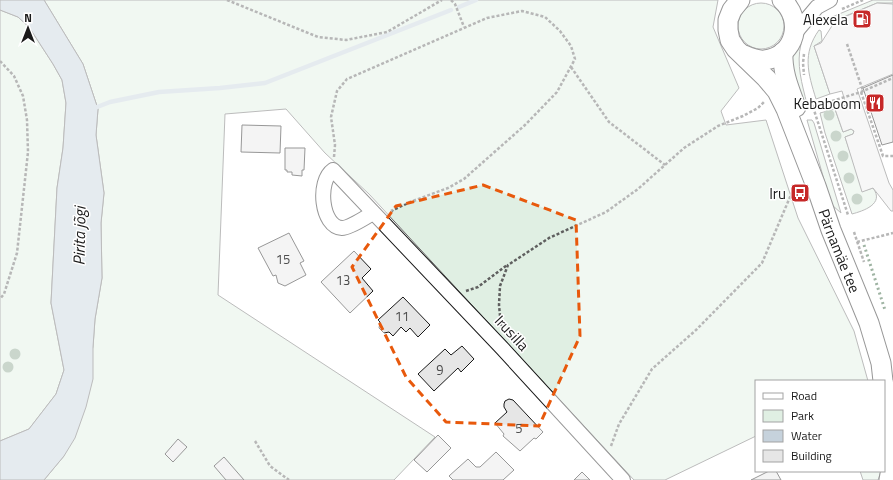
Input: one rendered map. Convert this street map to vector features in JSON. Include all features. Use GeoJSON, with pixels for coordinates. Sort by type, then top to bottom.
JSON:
{"type":"FeatureCollection","features":[{"type":"Feature","properties":{"kind":"main road"},"geometry":{"type":"LineString","coordinates":[[739,0],[732,10],[728,20],[730,40],[736,49],[744,55],[766,78],[780,83]]}},
{"type":"Feature","properties":{"kind":"main road"},"geometry":{"type":"LineString","coordinates":[[744,55],[754,59],[764,60],[774,58],[791,44],[795,33],[794,19],[788,6],[782,0]]}},
{"type":"Feature","properties":{"kind":"main road"},"geometry":{"type":"LineString","coordinates":[[783,52],[780,83],[801,118],[816,186]]}},
{"type":"Feature","properties":{"kind":"main road","name":"Pärnamäe tee"},"geometry":{"type":"LineString","coordinates":[[780,83],[790,121],[816,186],[831,230],[869,323],[882,372],[893,393]]}},
{"type":"Feature","properties":{"kind":"main road"},"geometry":{"type":"LineString","coordinates":[[885,392],[890,424],[890,480]]}},
{"type":"Feature","properties":{"kind":"street"},"geometry":{"type":"LineString","coordinates":[[795,33],[817,7],[830,0]]}},
{"type":"Feature","properties":{"kind":"street"},"geometry":{"type":"LineString","coordinates":[[333,170],[328,173],[326,179],[323,201],[324,208],[335,226],[343,228],[376,216]]}},
{"type":"Feature","properties":{"kind":"street","name":"Irusilla"},"geometry":{"type":"LineString","coordinates":[[333,170],[502,348],[623,480]]}},
{"type":"Feature","properties":{"kind":"path"},"geometry":{"type":"LineString","coordinates":[[227,0],[318,37],[346,40],[387,32],[442,0]]}},
{"type":"Feature","properties":{"kind":"path"},"geometry":{"type":"LineString","coordinates":[[452,0],[464,27]]}},
{"type":"Feature","properties":{"kind":"path"},"geometry":{"type":"LineString","coordinates":[[333,170],[335,145],[331,117],[337,91],[347,79],[487,18],[522,11],[545,17],[560,31],[571,46],[575,59],[557,92],[520,130],[464,179],[448,188],[376,216]]}},
{"type":"Feature","properties":{"kind":"path"},"geometry":{"type":"LineString","coordinates":[[847,44],[883,156],[893,156]]}},
{"type":"Feature","properties":{"kind":"path"},"geometry":{"type":"LineString","coordinates":[[804,52],[803,63],[805,80]]}},
{"type":"Feature","properties":{"kind":"path"},"geometry":{"type":"LineString","coordinates":[[0,61],[14,76],[23,96],[27,120],[28,152],[16,253],[4,294],[0,299]]}},
{"type":"Feature","properties":{"kind":"path"},"geometry":{"type":"LineString","coordinates":[[571,67],[609,122],[665,165]]}},
{"type":"Feature","properties":{"kind":"path"},"geometry":{"type":"LineString","coordinates":[[813,107],[862,91],[893,78]]}},
{"type":"Feature","properties":{"kind":"path"},"geometry":{"type":"LineString","coordinates":[[452,295],[478,287],[549,238],[606,212],[638,190],[684,148],[718,126],[758,108],[780,83]]}},
{"type":"Feature","properties":{"kind":"path"},"geometry":{"type":"LineString","coordinates":[[811,100],[848,215]]}},
{"type":"Feature","properties":{"kind":"path"},"geometry":{"type":"LineString","coordinates":[[606,462],[619,424],[652,369],[696,330],[762,264],[793,190],[798,185]]}},
{"type":"Feature","properties":{"kind":"path"},"geometry":{"type":"LineString","coordinates":[[857,242],[893,233]]}},
{"type":"Feature","properties":{"kind":"path"},"geometry":{"type":"LineString","coordinates":[[502,348],[499,305],[500,286],[508,265]]}},
{"type":"Feature","properties":{"kind":"path"},"geometry":{"type":"LineString","coordinates":[[255,441],[270,466],[289,480]]}},
{"type":"Feature","properties":{"kind":"highlighted area"},"geometry":{"type":"Polygon","coordinates":[[[483,185],[576,220],[580,336],[539,426],[446,422],[406,377],[352,267],[396,206],[483,185]]]}},
{"type":"Feature","properties":{"kind":"green space"},"geometry":{"type":"Polygon","coordinates":[[[44,0],[718,0],[713,27],[739,88],[721,111],[726,125],[766,120],[798,218],[854,331],[868,380],[755,380],[755,436],[665,480],[634,480],[369,194],[325,153],[286,109],[225,114],[218,295],[435,437],[394,480],[44,480],[64,456],[93,347],[95,319],[102,278],[101,223],[104,193],[96,135],[98,109],[83,64],[44,0]]]}},
{"type":"Feature","properties":{"kind":"green space"},"geometry":{"type":"Polygon","coordinates":[[[873,0],[893,0],[893,3],[877,3],[836,20],[827,19],[873,0]]]}},
{"type":"Feature","properties":{"kind":"green space"},"geometry":{"type":"Polygon","coordinates":[[[761,3],[774,7],[780,13],[784,26],[780,39],[774,45],[761,49],[748,45],[742,39],[738,26],[742,13],[748,7],[761,3]]]}},
{"type":"Feature","properties":{"kind":"green space"},"geometry":{"type":"Polygon","coordinates":[[[0,10],[18,17],[29,27],[62,80],[66,103],[63,148],[57,188],[51,303],[64,370],[56,394],[29,429],[0,441],[0,10]]]}},
{"type":"Feature","properties":{"kind":"green space"},"geometry":{"type":"Polygon","coordinates":[[[819,30],[821,31],[822,41],[814,46],[830,94],[816,99],[809,72],[808,56],[810,47],[819,30]]]}},
{"type":"Feature","properties":{"kind":"green space"},"geometry":{"type":"Polygon","coordinates":[[[799,41],[801,44],[799,59],[800,74],[808,108],[804,110],[792,77],[792,55],[799,41]]]}},
{"type":"Feature","properties":{"kind":"green space"},"geometry":{"type":"Polygon","coordinates":[[[835,109],[843,132],[851,129],[854,131],[853,134],[845,137],[863,191],[873,188],[876,194],[875,202],[871,206],[867,209],[852,214],[825,133],[820,113],[835,109]]]}},
{"type":"Feature","properties":{"kind":"green space"},"geometry":{"type":"Polygon","coordinates":[[[807,120],[812,120],[814,123],[841,213],[832,205],[829,197],[807,120]]]}},
{"type":"Feature","properties":{"kind":"green space"},"geometry":{"type":"Polygon","coordinates":[[[860,472],[881,472],[878,480],[863,480],[860,472]]]}},
{"type":"Feature","properties":{"kind":"shaded area"},"geometry":{"type":"Polygon","coordinates":[[[877,3],[893,4],[893,74],[857,89],[889,183],[893,190],[893,211],[891,211],[873,188],[862,192],[845,137],[853,134],[854,131],[851,129],[843,132],[835,109],[846,105],[842,91],[830,94],[814,46],[821,43],[835,21],[877,3]]]}},
{"type":"Feature","properties":{"kind":"water","name":"Pirita jõgi"},"geometry":{"type":"Polygon","coordinates":[[[0,0],[44,0],[83,64],[98,109],[96,135],[104,193],[101,223],[102,278],[95,319],[93,379],[86,407],[75,438],[64,456],[44,480],[0,480],[0,441],[29,429],[56,394],[64,370],[51,303],[57,188],[63,148],[66,103],[62,80],[53,64],[29,27],[18,17],[0,10],[0,0]]]}},
{"type":"Feature","properties":{"kind":"building"},"geometry":{"type":"Polygon","coordinates":[[[893,75],[893,142],[882,145],[863,88],[893,75]]]}},
{"type":"Feature","properties":{"kind":"building"},"geometry":{"type":"Polygon","coordinates":[[[242,125],[281,126],[280,153],[241,152],[242,125]]]}},
{"type":"Feature","properties":{"kind":"building"},"geometry":{"type":"Polygon","coordinates":[[[285,148],[305,148],[304,170],[302,170],[302,176],[292,175],[292,172],[287,172],[287,170],[285,170],[285,148]]]}},
{"type":"Feature","properties":{"kind":"building"},"geometry":{"type":"Polygon","coordinates":[[[289,233],[304,261],[300,263],[306,275],[285,286],[278,283],[276,275],[273,276],[258,248],[289,233]]]}},
{"type":"Feature","properties":{"kind":"building"},"geometry":{"type":"Polygon","coordinates":[[[354,251],[371,269],[362,278],[373,291],[350,313],[321,282],[354,251]]]}},
{"type":"Feature","properties":{"kind":"building"},"geometry":{"type":"Polygon","coordinates":[[[403,297],[430,325],[418,337],[410,328],[406,332],[401,327],[393,336],[389,332],[384,333],[379,328],[380,322],[378,320],[403,297]]]}},
{"type":"Feature","properties":{"kind":"building"},"geometry":{"type":"Polygon","coordinates":[[[462,346],[474,359],[461,372],[458,368],[434,391],[418,374],[445,349],[451,355],[462,346]]]}},
{"type":"Feature","properties":{"kind":"building"},"geometry":{"type":"Polygon","coordinates":[[[509,399],[513,400],[543,432],[520,451],[503,436],[504,434],[495,423],[507,412],[504,404],[505,401],[509,399]]]}},
{"type":"Feature","properties":{"kind":"building"},"geometry":{"type":"Polygon","coordinates":[[[438,435],[451,448],[427,472],[414,460],[438,435]]]}},
{"type":"Feature","properties":{"kind":"building"},"geometry":{"type":"Polygon","coordinates":[[[178,439],[187,447],[173,462],[165,454],[178,439]]]}},
{"type":"Feature","properties":{"kind":"building"},"geometry":{"type":"Polygon","coordinates":[[[496,452],[514,470],[503,480],[453,480],[449,476],[468,459],[476,467],[480,467],[496,452]]]}},
{"type":"Feature","properties":{"kind":"building"},"geometry":{"type":"Polygon","coordinates":[[[224,457],[244,480],[226,480],[214,466],[224,457]]]}},
{"type":"Feature","properties":{"kind":"building"},"geometry":{"type":"Polygon","coordinates":[[[582,472],[590,480],[574,480],[582,472]]]}},
{"type":"Feature","properties":{"kind":"building"},"geometry":{"type":"Polygon","coordinates":[[[767,472],[777,472],[781,480],[751,480],[767,472]]]}},
{"type":"Feature","properties":{"kind":"waterway"},"geometry":{"type":"LineString","coordinates":[[459,7],[476,0]]}},
{"type":"Feature","properties":{"kind":"waterway"},"geometry":{"type":"LineString","coordinates":[[92,109],[110,102],[159,92],[265,83],[451,10]]}},
{"type":"Feature","properties":{"kind":"hedge"},"geometry":{"type":"LineString","coordinates":[[864,245],[885,310]]}},
{"type":"Feature","properties":{"kind":"place","name":"Alexela"},"geometry":{"type":"Point","coordinates":[862,19]}},
{"type":"Feature","properties":{"kind":"place","name":"Kebaboom"},"geometry":{"type":"Point","coordinates":[875,103]}},
{"type":"Feature","properties":{"kind":"place","name":"Iru"},"geometry":{"type":"Point","coordinates":[800,193]}}]}
